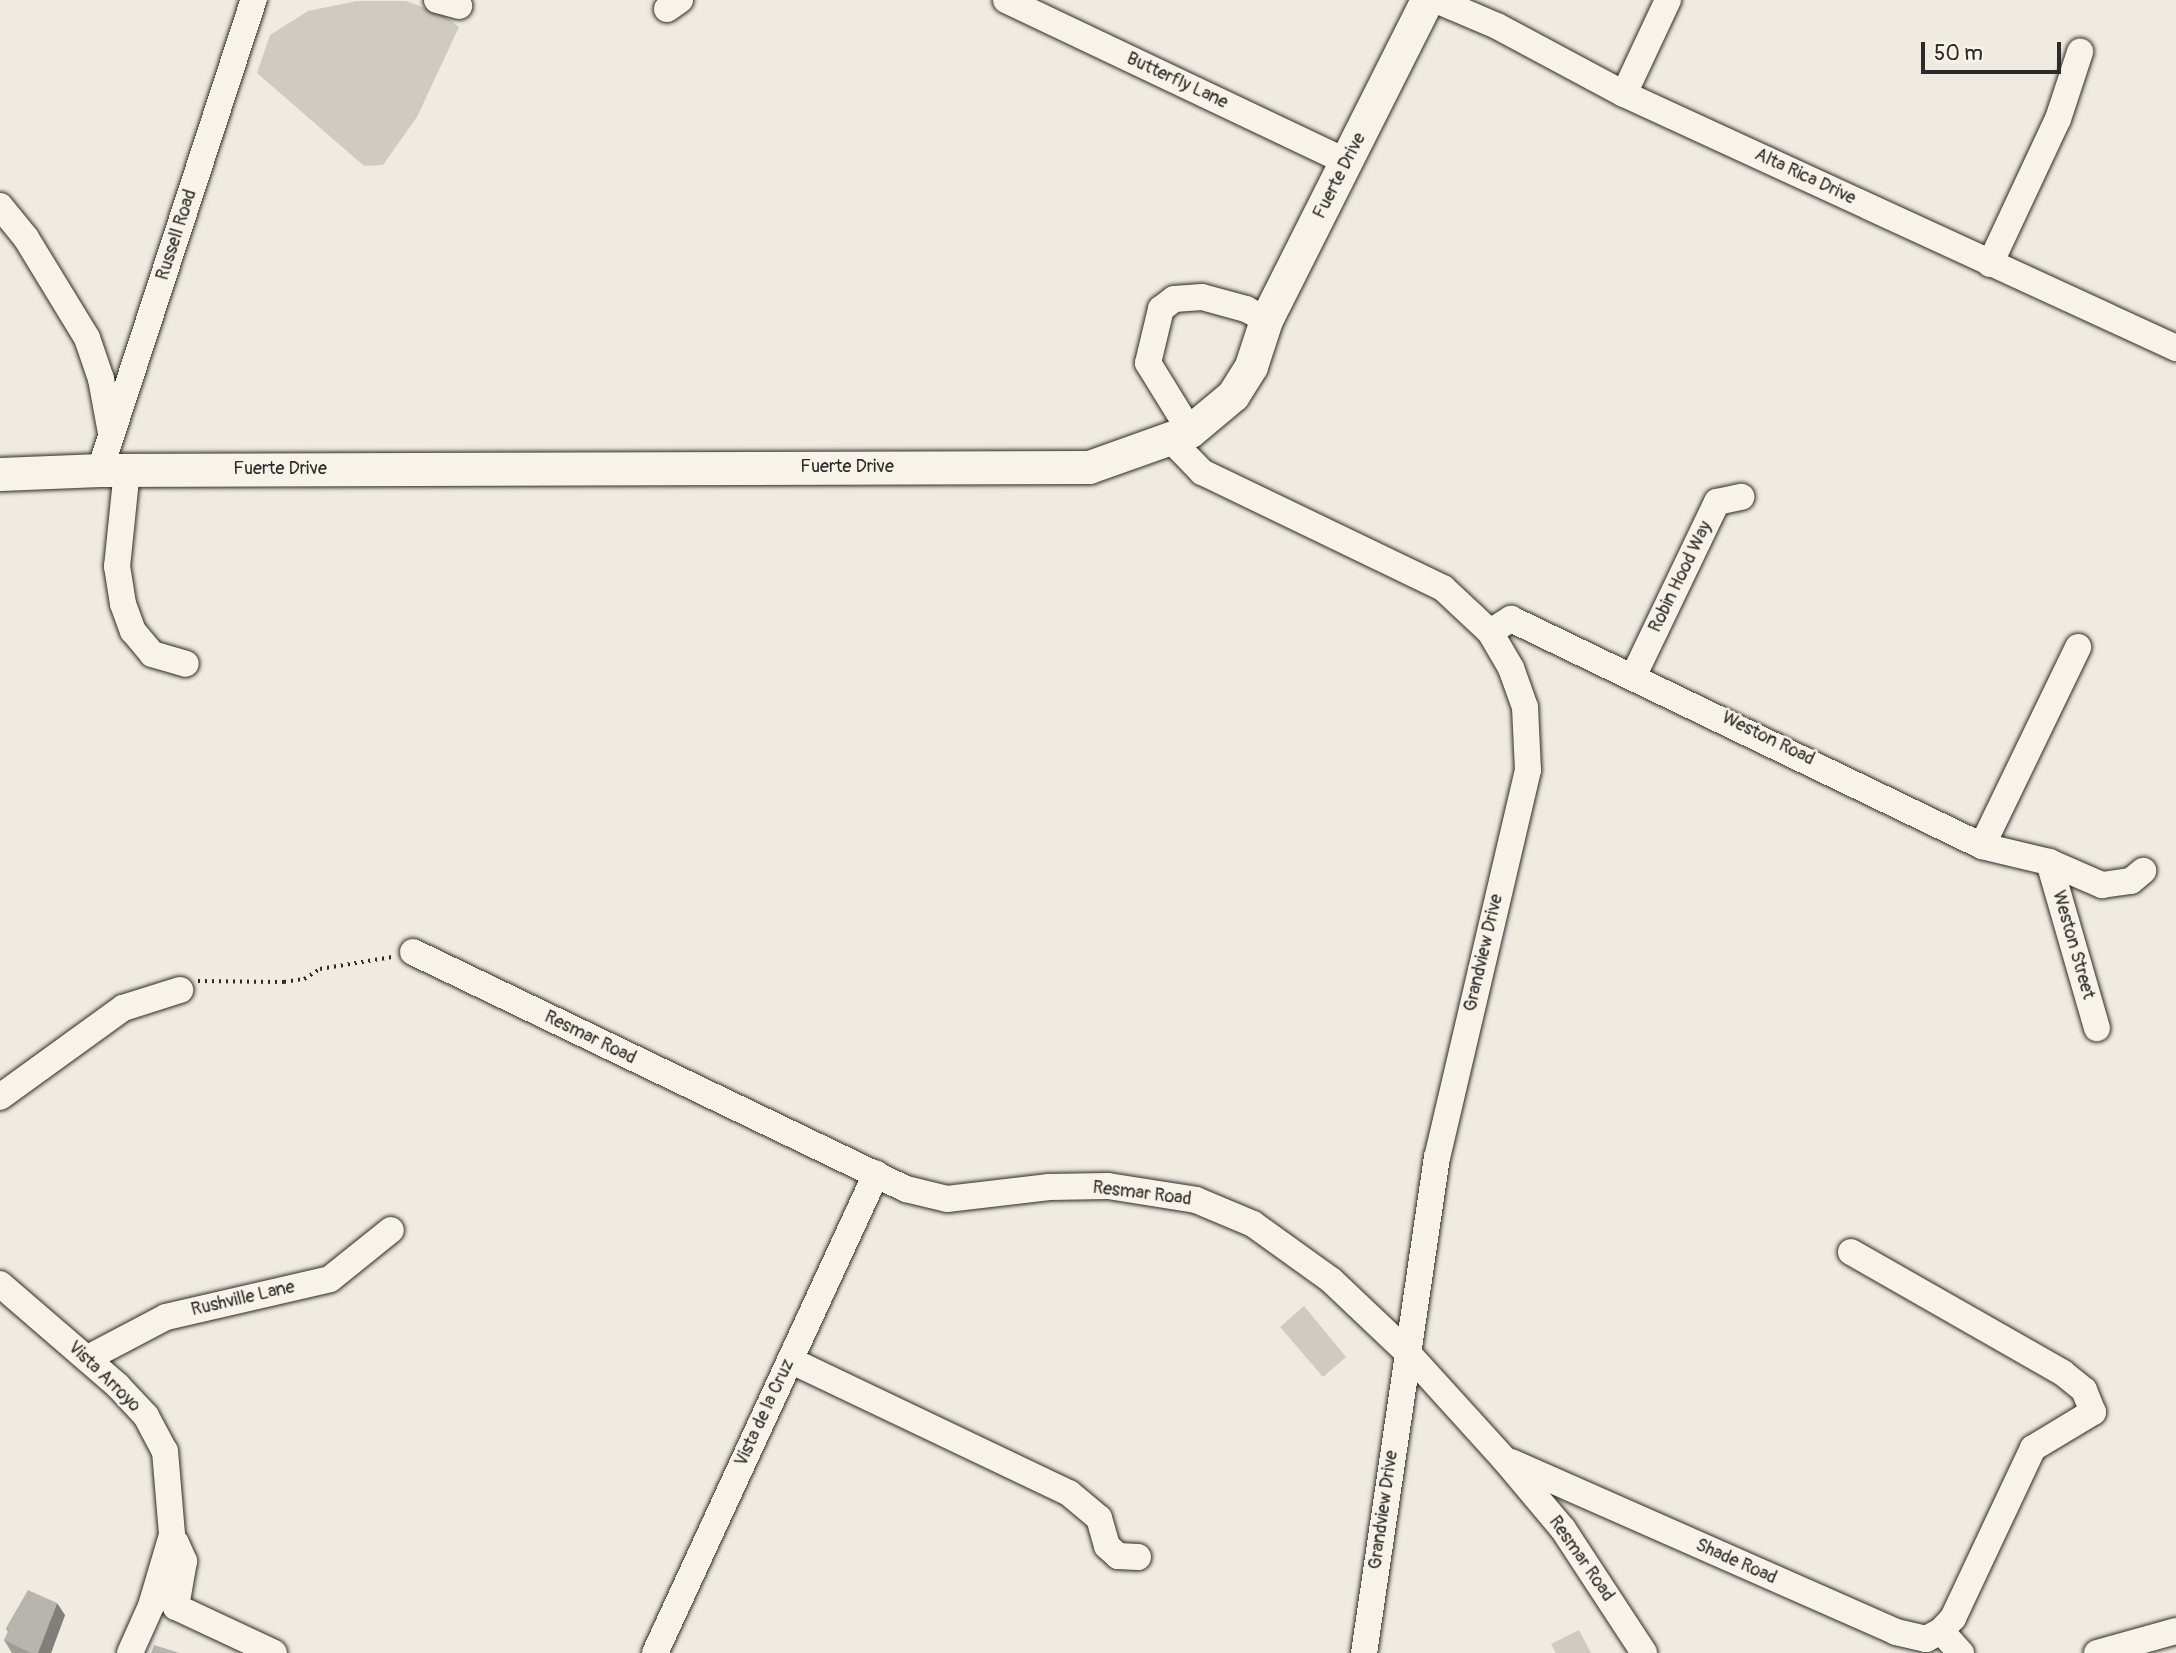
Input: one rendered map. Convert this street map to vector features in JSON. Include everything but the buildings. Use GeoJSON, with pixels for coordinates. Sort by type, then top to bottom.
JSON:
{"type":"FeatureCollection","features":[{"type":"Feature","properties":{"kind":"main road","name":"Fuerte Drive"},"geometry":{"type":"LineString","coordinates":[[0,474],[113,470],[1028,470],[1089,467],[1181,435],[1233,395],[1251,366],[1266,320],[1427,0]]}},
{"type":"Feature","properties":{"kind":"street","name":"Russell Road"},"geometry":{"type":"LineString","coordinates":[[186,664],[152,654],[133,631],[123,604],[117,566],[112,434],[254,0]]}},
{"type":"Feature","properties":{"kind":"street","name":"Butterfly Lane"},"geometry":{"type":"LineString","coordinates":[[1006,0],[1347,162]]}},
{"type":"Feature","properties":{"kind":"street","name":"Alta Rica Drive"},"geometry":{"type":"LineString","coordinates":[[1436,0],[1497,26],[1623,94],[2176,348]]}},
{"type":"Feature","properties":{"kind":"street"},"geometry":{"type":"LineString","coordinates":[[1623,94],[1668,0]]}},
{"type":"Feature","properties":{"kind":"street"},"geometry":{"type":"LineString","coordinates":[[1990,264],[2058,119],[2080,52]]}},
{"type":"Feature","properties":{"kind":"street"},"geometry":{"type":"LineString","coordinates":[[0,206],[26,238],[87,338],[101,379],[112,434]]}},
{"type":"Feature","properties":{"kind":"street","name":"Grandview Drive"},"geometry":{"type":"LineString","coordinates":[[1266,320],[1246,309],[1202,297],[1174,299],[1161,309],[1149,363],[1181,435],[1202,472],[1443,588],[1490,632],[1511,668],[1525,707],[1528,770],[1437,1157],[1364,1653]]}},
{"type":"Feature","properties":{"kind":"street","name":"Robin Hood Way"},"geometry":{"type":"LineString","coordinates":[[1634,675],[1717,502],[1741,497]]}},
{"type":"Feature","properties":{"kind":"street","name":"Weston Road"},"geometry":{"type":"LineString","coordinates":[[1490,632],[1511,619],[1634,675],[1982,846],[2049,862],[2102,885],[2132,881],[2143,871]]}},
{"type":"Feature","properties":{"kind":"street"},"geometry":{"type":"LineString","coordinates":[[1982,846],[2078,647]]}},
{"type":"Feature","properties":{"kind":"street","name":"Weston Street"},"geometry":{"type":"LineString","coordinates":[[2049,862],[2097,1028]]}},
{"type":"Feature","properties":{"kind":"street","name":"Resmar Road"},"geometry":{"type":"LineString","coordinates":[[413,952],[906,1189],[947,1199],[1049,1187],[1108,1186],[1196,1200],[1253,1224],[1331,1280],[1407,1352],[1505,1460],[1563,1529],[1644,1653]]}},
{"type":"Feature","properties":{"kind":"street"},"geometry":{"type":"LineString","coordinates":[[0,1097],[123,1008],[180,990]]}},
{"type":"Feature","properties":{"kind":"street","name":"Vista de la Cruz"},"geometry":{"type":"LineString","coordinates":[[655,1653],[876,1174]]}},
{"type":"Feature","properties":{"kind":"street","name":"Rushville Lane"},"geometry":{"type":"LineString","coordinates":[[88,1358],[166,1317],[330,1279],[391,1230]]}},
{"type":"Feature","properties":{"kind":"street"},"geometry":{"type":"LineString","coordinates":[[1851,1252],[2063,1373],[2084,1390],[2093,1412],[2033,1448],[1953,1618],[1941,1631],[1961,1653]]}},
{"type":"Feature","properties":{"kind":"street","name":"Vista Arroyo"},"geometry":{"type":"LineString","coordinates":[[5,1298],[88,1358],[146,1416],[165,1451],[172,1535],[152,1606],[130,1653]]}},
{"type":"Feature","properties":{"kind":"street"},"geometry":{"type":"LineString","coordinates":[[790,1360],[1069,1493],[1099,1518],[1107,1546],[1118,1556],[1138,1557]]}},
{"type":"Feature","properties":{"kind":"street","name":"Shade Road"},"geometry":{"type":"LineString","coordinates":[[1505,1460],[1895,1632],[1926,1639],[1941,1631]]}},
{"type":"Feature","properties":{"kind":"street"},"geometry":{"type":"LineString","coordinates":[[172,1535],[184,1561],[176,1607],[274,1653]]}},
{"type":"Feature","properties":{"kind":"street"},"geometry":{"type":"LineString","coordinates":[[2097,1653],[2176,1631]]}},
{"type":"Feature","properties":{"kind":"path"},"geometry":{"type":"LineString","coordinates":[[180,990],[210,978],[304,979],[320,969],[413,952]]}},
{"type":"Feature","properties":{"kind":"shaded area"},"geometry":{"type":"Polygon","coordinates":[[[357,1],[406,1],[442,14],[459,27],[417,117],[383,165],[364,166],[257,73],[270,35],[308,11],[357,1]]]}},
{"type":"Feature","properties":{"kind":"shaded area"},"geometry":{"type":"Polygon","coordinates":[[[1304,1306],[1346,1357],[1323,1377],[1280,1327],[1304,1306]]]}},
{"type":"Feature","properties":{"kind":"shaded area"},"geometry":{"type":"Polygon","coordinates":[[[1579,1630],[1591,1653],[1556,1653],[1551,1644],[1579,1630]]]}}]}
